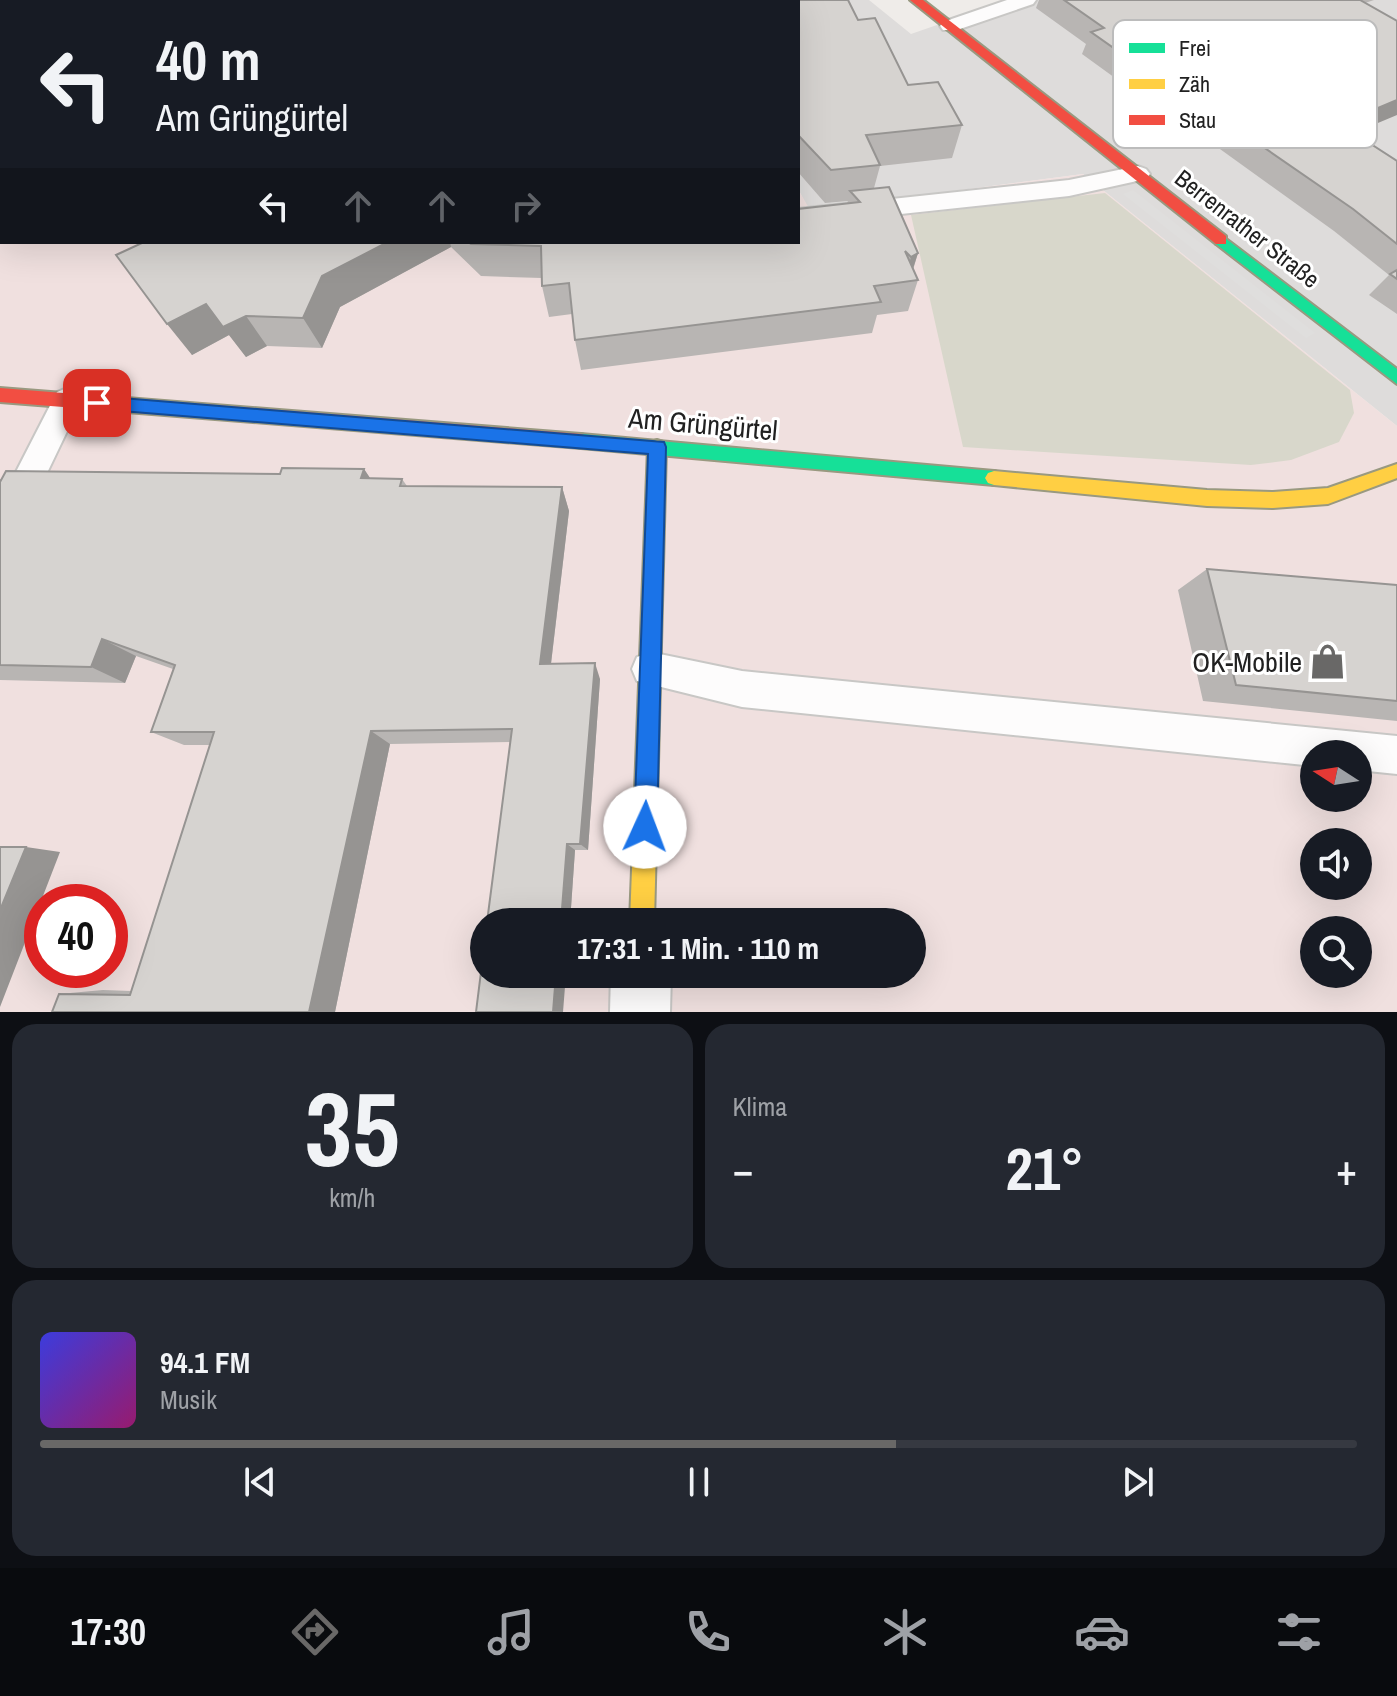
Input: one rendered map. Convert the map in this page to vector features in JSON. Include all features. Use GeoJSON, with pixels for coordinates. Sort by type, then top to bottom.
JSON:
{"type":"FeatureCollection","features":[{"type":"Feature","properties":{"kind":"street","name":"Berrenrather Straße"},"geometry":{"type":"LineString","coordinates":[[916,0],[1397,378]]}},
{"type":"Feature","properties":{"kind":"street","name":"Am Grüngürtel"},"geometry":{"type":"LineString","coordinates":[[0,395],[657,447],[1207,498],[1273,500],[1328,496],[1397,471]]}},
{"type":"Feature","properties":{"kind":"street"},"geometry":{"type":"LineString","coordinates":[[642,908],[657,447]]}},
{"type":"Feature","properties":{"kind":"street"},"geometry":{"type":"LineString","coordinates":[[640,1012],[641,988]]}},
{"type":"Feature","properties":{"kind":"lane"},"geometry":{"type":"LineString","coordinates":[[950,26],[1026,0]]}},
{"type":"Feature","properties":{"kind":"lane"},"geometry":{"type":"LineString","coordinates":[[800,217],[1069,188],[1138,174]]}},
{"type":"Feature","properties":{"kind":"lane"},"geometry":{"type":"LineString","coordinates":[[0,536],[67,400]]}},
{"type":"Feature","properties":{"kind":"lane"},"geometry":{"type":"LineString","coordinates":[[650,669],[742,689],[1397,755]]}},
{"type":"Feature","properties":{"kind":"shaded area"},"geometry":{"type":"Polygon","coordinates":[[[800,0],[869,0],[911,34],[1009,0],[1397,0],[1397,426],[1083,174],[809,210],[800,193],[800,0]]]}},
{"type":"Feature","properties":{"kind":"shaded area"},"geometry":{"type":"Polygon","coordinates":[[[1083,174],[1397,426],[1397,1012],[0,1012],[0,244],[800,244],[800,192],[810,210],[1083,174]]]}},
{"type":"Feature","properties":{"kind":"shaded area"},"geometry":{"type":"Polygon","coordinates":[[[1133,190],[1315,333],[1306,338],[1123,194],[1133,190]]]}},
{"type":"Feature","properties":{"kind":"shaded area"},"geometry":{"type":"Polygon","coordinates":[[[1105,193],[1350,390],[1354,413],[1339,442],[1291,460],[1251,465],[963,447],[911,215],[1105,193]]]}},
{"type":"Feature","properties":{"kind":"building"},"geometry":{"type":"Polygon","coordinates":[[[800,0],[848,0],[858,20],[875,18],[908,85],[938,82],[962,125],[866,135],[880,165],[831,170],[800,137],[800,0]]]}},
{"type":"Feature","properties":{"kind":"building"},"geometry":{"type":"Polygon","coordinates":[[[1064,0],[1360,0],[1397,21],[1397,100],[1377,108],[1377,20],[1113,20],[1113,48],[1091,32],[1104,28],[1064,0]]]}},
{"type":"Feature","properties":{"kind":"building"},"geometry":{"type":"Polygon","coordinates":[[[1265,148],[1377,148],[1397,161],[1397,244],[1353,209],[1265,148]]]}},
{"type":"Feature","properties":{"kind":"building"},"geometry":{"type":"Polygon","coordinates":[[[889,187],[918,253],[911,257],[905,251],[918,280],[874,286],[881,302],[575,340],[569,283],[542,286],[541,246],[471,244],[800,244],[800,209],[860,202],[850,191],[889,187]]]}},
{"type":"Feature","properties":{"kind":"building"},"geometry":{"type":"Polygon","coordinates":[[[140,244],[384,244],[322,276],[303,318],[246,316],[223,327],[206,304],[167,324],[116,255],[140,244]]]}},
{"type":"Feature","properties":{"kind":"building"},"geometry":{"type":"Polygon","coordinates":[[[282,468],[364,469],[361,478],[402,479],[400,486],[562,487],[540,664],[595,663],[580,844],[567,844],[562,908],[489,908],[512,729],[371,731],[309,1012],[52,1012],[59,994],[130,995],[214,732],[151,732],[175,665],[102,639],[91,667],[0,665],[0,482],[6,471],[280,474],[282,468]]]}},
{"type":"Feature","properties":{"kind":"building"},"geometry":{"type":"Polygon","coordinates":[[[1207,569],[1397,585],[1397,701],[1236,685],[1207,569]]]}},
{"type":"Feature","properties":{"kind":"building"},"geometry":{"type":"Polygon","coordinates":[[[0,847],[26,847],[0,910],[0,847]]]}},
{"type":"Feature","properties":{"kind":"building"},"geometry":{"type":"Polygon","coordinates":[[[479,988],[555,988],[553,1012],[476,1012],[479,988]]]}},
{"type":"Feature","properties":{"kind":"traffic: fast"},"geometry":{"type":"LineString","coordinates":[[1221,240],[1397,378]]}},
{"type":"Feature","properties":{"kind":"traffic: fast"},"geometry":{"type":"LineString","coordinates":[[581,441],[994,478]]}},
{"type":"Feature","properties":{"kind":"traffic: slow"},"geometry":{"type":"LineString","coordinates":[[642,908],[657,447]]}},
{"type":"Feature","properties":{"kind":"traffic: slow"},"geometry":{"type":"LineString","coordinates":[[994,478],[1207,498],[1273,500],[1328,496],[1397,471]]}},
{"type":"Feature","properties":{"kind":"traffic: jam"},"geometry":{"type":"LineString","coordinates":[[916,0],[1221,240]]}},
{"type":"Feature","properties":{"kind":"traffic: jam"},"geometry":{"type":"LineString","coordinates":[[0,395],[581,441]]}},
{"type":"Feature","properties":{"kind":"place","name":"OK-Mobile"},"geometry":{"type":"Point","coordinates":[1328,662]}},
{"type":"Feature","properties":{"kind":"route"},"geometry":{"type":"LineString","coordinates":[[97,403],[657,447],[645,827]]}}]}
